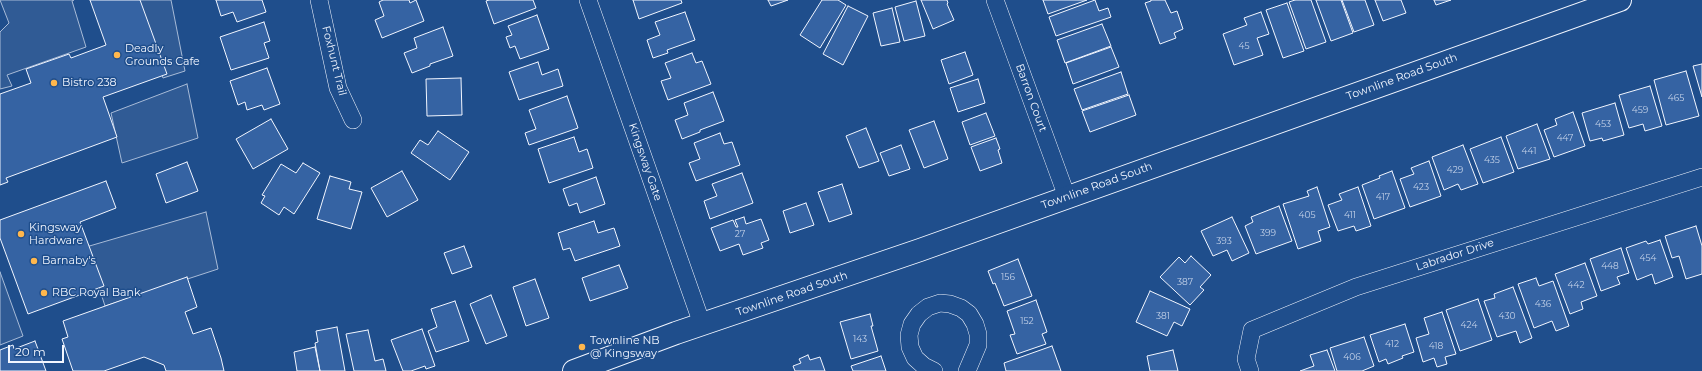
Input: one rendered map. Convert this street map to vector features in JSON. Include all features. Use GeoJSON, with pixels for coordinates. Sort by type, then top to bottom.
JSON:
{"type":"FeatureCollection","features":[{"type":"Feature","properties":{"kind":"main road","name":"Townline Road South"},"geometry":{"type":"LineString","coordinates":[[574,371],[702,324],[920,250],[1620,0]]}},
{"type":"Feature","properties":{"kind":"street","name":"Foxhunt Trail"},"geometry":{"type":"LineString","coordinates":[[319,0],[338,88],[353,120]]}},
{"type":"Feature","properties":{"kind":"street","name":"Kingsway Gate"},"geometry":{"type":"LineString","coordinates":[[588,0],[702,324]]}},
{"type":"Feature","properties":{"kind":"street","name":"Barron Court"},"geometry":{"type":"LineString","coordinates":[[995,0],[1067,197]]}},
{"type":"Feature","properties":{"kind":"street","name":"Labrador Drive"},"geometry":{"type":"LineString","coordinates":[[1250,371],[1246,359],[1252,330],[1356,287],[1702,177]]}},
{"type":"Feature","properties":{"kind":"street"},"geometry":{"type":"LineString","coordinates":[[934,371],[924,366],[916,358],[910,347],[909,335],[912,324],[919,314],[928,307],[940,303],[950,304],[961,308],[969,314],[975,324],[978,334],[978,345],[967,371]]}},
{"type":"Feature","properties":{"kind":"shaded area"},"geometry":{"type":"Polygon","coordinates":[[[0,0],[74,0],[72,1],[86,47],[7,75],[12,86],[0,89],[0,32],[9,23],[0,0]]]}},
{"type":"Feature","properties":{"kind":"shaded area"},"geometry":{"type":"Polygon","coordinates":[[[134,0],[171,0],[185,71],[163,78],[134,0]]]}},
{"type":"Feature","properties":{"kind":"shaded area"},"geometry":{"type":"Polygon","coordinates":[[[187,84],[198,138],[122,163],[111,113],[187,84]]]}},
{"type":"Feature","properties":{"kind":"shaded area"},"geometry":{"type":"Polygon","coordinates":[[[206,212],[218,269],[105,306],[86,247],[206,212]]]}},
{"type":"Feature","properties":{"kind":"shaded area"},"geometry":{"type":"Polygon","coordinates":[[[0,272],[23,336],[0,345],[0,272]]]}},
{"type":"Feature","properties":{"kind":"building"},"geometry":{"type":"Polygon","coordinates":[[[90,0],[140,0],[167,74],[103,97],[117,137],[6,178],[8,182],[0,185],[0,94],[31,83],[26,69],[69,54],[71,58],[106,45],[90,0]]]}},
{"type":"Feature","properties":{"kind":"building"},"geometry":{"type":"Polygon","coordinates":[[[216,0],[262,0],[266,12],[237,22],[233,12],[221,16],[216,0]]]}},
{"type":"Feature","properties":{"kind":"building"},"geometry":{"type":"Polygon","coordinates":[[[383,0],[409,0],[410,3],[416,0],[424,21],[382,38],[375,20],[384,16],[379,2],[383,0]]]}},
{"type":"Feature","properties":{"kind":"building"},"geometry":{"type":"Polygon","coordinates":[[[533,0],[536,8],[494,24],[486,1],[533,0]]]}},
{"type":"Feature","properties":{"kind":"building"},"geometry":{"type":"Polygon","coordinates":[[[633,0],[681,0],[682,3],[639,19],[633,0]]]}},
{"type":"Feature","properties":{"kind":"building"},"geometry":{"type":"Polygon","coordinates":[[[768,0],[788,0],[771,6],[768,0]]]}},
{"type":"Feature","properties":{"kind":"building"},"geometry":{"type":"Polygon","coordinates":[[[822,0],[838,0],[846,5],[820,48],[800,35],[822,0]]]}},
{"type":"Feature","properties":{"kind":"building"},"geometry":{"type":"Polygon","coordinates":[[[921,0],[947,0],[947,4],[954,20],[933,29],[921,0]]]}},
{"type":"Feature","properties":{"kind":"building"},"geometry":{"type":"Polygon","coordinates":[[[1043,0],[1087,0],[1048,14],[1043,0]]]}},
{"type":"Feature","properties":{"kind":"building"},"geometry":{"type":"Polygon","coordinates":[[[1095,0],[1099,11],[1108,8],[1111,17],[1056,36],[1049,17],[1095,0]]]}},
{"type":"Feature","properties":{"kind":"building"},"geometry":{"type":"Polygon","coordinates":[[[1151,0],[1165,0],[1171,13],[1177,11],[1183,29],[1174,33],[1176,38],[1160,44],[1145,3],[1151,0]]]}},
{"type":"Feature","properties":{"kind":"building"},"geometry":{"type":"Polygon","coordinates":[[[1295,0],[1311,0],[1326,42],[1306,49],[1289,2],[1295,0]]]}},
{"type":"Feature","properties":{"kind":"building"},"geometry":{"type":"Polygon","coordinates":[[[1316,0],[1341,0],[1353,33],[1331,41],[1316,0]]]}},
{"type":"Feature","properties":{"kind":"building"},"geometry":{"type":"Polygon","coordinates":[[[1342,0],[1365,0],[1374,25],[1354,32],[1342,0]]]}},
{"type":"Feature","properties":{"kind":"building"},"geometry":{"type":"Polygon","coordinates":[[[1375,0],[1401,0],[1406,13],[1383,21],[1375,0]]]}},
{"type":"Feature","properties":{"kind":"building"},"geometry":{"type":"Polygon","coordinates":[[[1434,0],[1451,0],[1436,5],[1434,0]]]}},
{"type":"Feature","properties":{"kind":"building"},"geometry":{"type":"Polygon","coordinates":[[[916,1],[925,36],[904,41],[895,7],[916,1]]]}},
{"type":"Feature","properties":{"kind":"building"},"geometry":{"type":"Polygon","coordinates":[[[1287,3],[1304,51],[1283,58],[1266,10],[1287,3]]]}},
{"type":"Feature","properties":{"kind":"building"},"geometry":{"type":"Polygon","coordinates":[[[848,6],[868,16],[843,65],[823,54],[848,6]]]}},
{"type":"Feature","properties":{"kind":"building"},"geometry":{"type":"Polygon","coordinates":[[[892,8],[900,42],[881,46],[873,13],[892,8]]]}},
{"type":"Feature","properties":{"kind":"building"},"geometry":{"type":"Polygon","coordinates":[[[685,12],[695,40],[667,50],[668,53],[653,58],[647,40],[660,35],[655,22],[685,12]]]}},
{"type":"Feature","properties":{"kind":"building"},"geometry":{"type":"Polygon","coordinates":[[[1261,12],[1269,34],[1257,38],[1263,55],[1234,65],[1223,34],[1247,25],[1244,18],[1261,12]]]}},
{"type":"Feature","properties":{"kind":"building"},"geometry":{"type":"Polygon","coordinates":[[[537,15],[549,49],[520,59],[515,46],[510,48],[506,37],[512,35],[508,26],[537,15]]]}},
{"type":"Feature","properties":{"kind":"building"},"geometry":{"type":"Polygon","coordinates":[[[264,22],[270,41],[264,43],[269,58],[231,70],[220,37],[264,22]]]}},
{"type":"Feature","properties":{"kind":"building"},"geometry":{"type":"Polygon","coordinates":[[[1102,24],[1111,46],[1065,63],[1057,40],[1102,24]]]}},
{"type":"Feature","properties":{"kind":"building"},"geometry":{"type":"Polygon","coordinates":[[[443,27],[453,56],[430,64],[430,66],[412,73],[404,53],[417,48],[414,38],[443,27]]]}},
{"type":"Feature","properties":{"kind":"building"},"geometry":{"type":"Polygon","coordinates":[[[1111,47],[1119,67],[1073,84],[1066,63],[1111,47]]]}},
{"type":"Feature","properties":{"kind":"building"},"geometry":{"type":"Polygon","coordinates":[[[965,52],[973,75],[949,84],[941,60],[965,52]]]}},
{"type":"Feature","properties":{"kind":"building"},"geometry":{"type":"Polygon","coordinates":[[[692,53],[696,63],[702,61],[711,84],[668,100],[661,81],[671,78],[665,63],[692,53]]]}},
{"type":"Feature","properties":{"kind":"building"},"geometry":{"type":"Polygon","coordinates":[[[538,62],[542,75],[558,69],[563,86],[519,100],[509,72],[538,62]]]}},
{"type":"Feature","properties":{"kind":"building"},"geometry":{"type":"Polygon","coordinates":[[[1702,64],[1702,97],[1693,66],[1702,64]]]}},
{"type":"Feature","properties":{"kind":"building"},"geometry":{"type":"Polygon","coordinates":[[[267,68],[280,104],[264,110],[262,105],[247,110],[245,102],[238,105],[230,81],[267,68]]]}},
{"type":"Feature","properties":{"kind":"building"},"geometry":{"type":"Polygon","coordinates":[[[1686,71],[1699,116],[1666,125],[1654,80],[1686,71]]]}},
{"type":"Feature","properties":{"kind":"building"},"geometry":{"type":"Polygon","coordinates":[[[1121,72],[1128,94],[1082,110],[1074,89],[1121,72]]]}},
{"type":"Feature","properties":{"kind":"building"},"geometry":{"type":"Polygon","coordinates":[[[461,78],[462,115],[427,116],[426,79],[461,78]]]}},
{"type":"Feature","properties":{"kind":"building"},"geometry":{"type":"Polygon","coordinates":[[[978,79],[985,103],[958,112],[950,88],[978,79]]]}},
{"type":"Feature","properties":{"kind":"building"},"geometry":{"type":"Polygon","coordinates":[[[1650,86],[1662,126],[1645,131],[1643,124],[1629,128],[1619,95],[1650,86]]]}},
{"type":"Feature","properties":{"kind":"building"},"geometry":{"type":"Polygon","coordinates":[[[713,92],[724,121],[682,139],[675,120],[688,115],[684,103],[713,92]]]}},
{"type":"Feature","properties":{"kind":"building"},"geometry":{"type":"Polygon","coordinates":[[[1129,95],[1136,115],[1090,132],[1082,111],[1129,95]]]}},
{"type":"Feature","properties":{"kind":"building"},"geometry":{"type":"Polygon","coordinates":[[[567,96],[578,128],[529,145],[525,133],[536,129],[529,110],[567,96]]]}},
{"type":"Feature","properties":{"kind":"building"},"geometry":{"type":"Polygon","coordinates":[[[1615,103],[1624,135],[1603,141],[1602,138],[1590,141],[1582,113],[1615,103]]]}},
{"type":"Feature","properties":{"kind":"building"},"geometry":{"type":"Polygon","coordinates":[[[1573,112],[1585,146],[1554,157],[1544,130],[1557,125],[1555,119],[1573,112]]]}},
{"type":"Feature","properties":{"kind":"building"},"geometry":{"type":"Polygon","coordinates":[[[986,113],[995,136],[970,145],[962,122],[986,113]]]}},
{"type":"Feature","properties":{"kind":"building"},"geometry":{"type":"Polygon","coordinates":[[[271,119],[288,149],[253,169],[236,139],[271,119]]]}},
{"type":"Feature","properties":{"kind":"building"},"geometry":{"type":"Polygon","coordinates":[[[934,121],[948,159],[924,168],[909,130],[934,121]]]}},
{"type":"Feature","properties":{"kind":"building"},"geometry":{"type":"Polygon","coordinates":[[[1537,124],[1550,159],[1518,169],[1506,136],[1537,124]]]}},
{"type":"Feature","properties":{"kind":"building"},"geometry":{"type":"Polygon","coordinates":[[[866,128],[879,161],[859,168],[846,136],[866,128]]]}},
{"type":"Feature","properties":{"kind":"building"},"geometry":{"type":"Polygon","coordinates":[[[438,131],[469,152],[450,180],[411,153],[420,140],[428,145],[438,131]]]}},
{"type":"Feature","properties":{"kind":"building"},"geometry":{"type":"Polygon","coordinates":[[[720,133],[724,144],[732,142],[740,165],[696,181],[689,163],[700,159],[694,143],[720,133]]]}},
{"type":"Feature","properties":{"kind":"building"},"geometry":{"type":"Polygon","coordinates":[[[574,137],[579,152],[587,149],[593,168],[549,183],[538,149],[574,137]]]}},
{"type":"Feature","properties":{"kind":"building"},"geometry":{"type":"Polygon","coordinates":[[[1501,137],[1514,172],[1483,183],[1470,149],[1501,137]]]}},
{"type":"Feature","properties":{"kind":"building"},"geometry":{"type":"Polygon","coordinates":[[[996,138],[1000,149],[998,150],[1002,163],[980,171],[971,147],[996,138]]]}},
{"type":"Feature","properties":{"kind":"building"},"geometry":{"type":"Polygon","coordinates":[[[901,145],[910,169],[889,176],[880,153],[901,145]]]}},
{"type":"Feature","properties":{"kind":"building"},"geometry":{"type":"Polygon","coordinates":[[[1463,145],[1478,184],[1461,190],[1458,184],[1444,190],[1432,157],[1463,145]]]}},
{"type":"Feature","properties":{"kind":"building"},"geometry":{"type":"Polygon","coordinates":[[[1429,161],[1441,196],[1410,207],[1400,179],[1414,174],[1411,168],[1429,161]]]}},
{"type":"Feature","properties":{"kind":"building"},"geometry":{"type":"Polygon","coordinates":[[[187,162],[198,191],[166,203],[156,174],[187,162]]]}},
{"type":"Feature","properties":{"kind":"building"},"geometry":{"type":"Polygon","coordinates":[[[303,163],[320,173],[294,214],[284,207],[279,215],[261,203],[265,196],[262,195],[281,164],[296,173],[303,163]]]}},
{"type":"Feature","properties":{"kind":"building"},"geometry":{"type":"Polygon","coordinates":[[[402,171],[418,200],[387,217],[371,188],[402,171]]]}},
{"type":"Feature","properties":{"kind":"building"},"geometry":{"type":"Polygon","coordinates":[[[1392,171],[1405,208],[1374,219],[1362,185],[1380,178],[1379,176],[1392,171]]]}},
{"type":"Feature","properties":{"kind":"building"},"geometry":{"type":"Polygon","coordinates":[[[742,173],[753,203],[710,219],[704,201],[717,196],[712,184],[742,173]]]}},
{"type":"Feature","properties":{"kind":"building"},"geometry":{"type":"Polygon","coordinates":[[[330,176],[351,182],[349,189],[362,192],[351,229],[317,219],[330,176]]]}},
{"type":"Feature","properties":{"kind":"building"},"geometry":{"type":"Polygon","coordinates":[[[596,177],[605,204],[580,213],[577,203],[569,206],[563,189],[596,177]]]}},
{"type":"Feature","properties":{"kind":"building"},"geometry":{"type":"Polygon","coordinates":[[[106,181],[116,208],[80,222],[104,286],[28,314],[0,238],[0,220],[106,181]]]}},
{"type":"Feature","properties":{"kind":"building"},"geometry":{"type":"Polygon","coordinates":[[[842,184],[852,214],[829,222],[818,192],[842,184]]]}},
{"type":"Feature","properties":{"kind":"building"},"geometry":{"type":"Polygon","coordinates":[[[1317,187],[1330,227],[1318,231],[1321,241],[1298,249],[1283,204],[1309,196],[1307,191],[1317,187]]]}},
{"type":"Feature","properties":{"kind":"building"},"geometry":{"type":"Polygon","coordinates":[[[1358,187],[1371,226],[1356,231],[1354,226],[1338,231],[1328,205],[1342,200],[1339,194],[1358,187]]]}},
{"type":"Feature","properties":{"kind":"building"},"geometry":{"type":"Polygon","coordinates":[[[806,203],[814,225],[790,233],[783,211],[806,203]]]}},
{"type":"Feature","properties":{"kind":"building"},"geometry":{"type":"Polygon","coordinates":[[[1279,206],[1292,241],[1256,254],[1245,226],[1253,222],[1251,217],[1279,206]]]}},
{"type":"Feature","properties":{"kind":"building"},"geometry":{"type":"Polygon","coordinates":[[[744,217],[746,224],[761,219],[769,240],[761,243],[763,248],[743,255],[739,244],[720,251],[711,228],[733,220],[736,227],[738,227],[735,220],[744,217]]]}},
{"type":"Feature","properties":{"kind":"building"},"geometry":{"type":"Polygon","coordinates":[[[1232,217],[1249,253],[1232,261],[1227,250],[1213,256],[1201,231],[1232,217]]]}},
{"type":"Feature","properties":{"kind":"building"},"geometry":{"type":"Polygon","coordinates":[[[594,221],[598,233],[614,228],[620,246],[575,261],[570,248],[563,250],[558,233],[594,221]]]}},
{"type":"Feature","properties":{"kind":"building"},"geometry":{"type":"Polygon","coordinates":[[[1696,226],[1702,246],[1702,274],[1686,279],[1679,256],[1672,258],[1665,236],[1696,226]]]}},
{"type":"Feature","properties":{"kind":"building"},"geometry":{"type":"Polygon","coordinates":[[[1660,240],[1673,277],[1655,284],[1652,274],[1637,280],[1626,248],[1646,241],[1648,244],[1660,240]]]}},
{"type":"Feature","properties":{"kind":"building"},"geometry":{"type":"Polygon","coordinates":[[[464,246],[472,267],[452,274],[444,253],[464,246]]]}},
{"type":"Feature","properties":{"kind":"building"},"geometry":{"type":"Polygon","coordinates":[[[1621,248],[1629,273],[1617,277],[1620,284],[1601,291],[1590,259],[1621,248]]]}},
{"type":"Feature","properties":{"kind":"building"},"geometry":{"type":"Polygon","coordinates":[[[1191,256],[1211,275],[1200,287],[1204,290],[1190,305],[1160,277],[1179,257],[1185,263],[1191,256]]]}},
{"type":"Feature","properties":{"kind":"building"},"geometry":{"type":"Polygon","coordinates":[[[1018,259],[1032,296],[1004,306],[995,283],[993,284],[988,271],[1018,259]]]}},
{"type":"Feature","properties":{"kind":"building"},"geometry":{"type":"Polygon","coordinates":[[[1585,263],[1597,296],[1581,302],[1583,309],[1570,314],[1555,274],[1585,263]]]}},
{"type":"Feature","properties":{"kind":"building"},"geometry":{"type":"Polygon","coordinates":[[[619,265],[628,288],[590,301],[582,278],[619,265]]]}},
{"type":"Feature","properties":{"kind":"building"},"geometry":{"type":"Polygon","coordinates":[[[187,277],[197,307],[185,312],[193,334],[211,328],[224,371],[166,371],[164,365],[144,357],[104,371],[73,371],[62,339],[68,337],[63,321],[187,277]]]}},
{"type":"Feature","properties":{"kind":"building"},"geometry":{"type":"Polygon","coordinates":[[[1536,278],[1539,286],[1553,281],[1569,326],[1556,331],[1552,321],[1534,328],[1518,284],[1536,278]]]}},
{"type":"Feature","properties":{"kind":"building"},"geometry":{"type":"Polygon","coordinates":[[[535,279],[549,318],[526,326],[513,287],[535,279]]]}},
{"type":"Feature","properties":{"kind":"building"},"geometry":{"type":"Polygon","coordinates":[[[1513,287],[1532,338],[1520,343],[1516,331],[1497,337],[1484,301],[1495,298],[1494,294],[1513,287]]]}},
{"type":"Feature","properties":{"kind":"building"},"geometry":{"type":"Polygon","coordinates":[[[1150,291],[1190,309],[1182,326],[1174,322],[1167,336],[1136,322],[1150,291]]]}},
{"type":"Feature","properties":{"kind":"building"},"geometry":{"type":"Polygon","coordinates":[[[491,295],[507,336],[486,344],[470,304],[491,295]]]}},
{"type":"Feature","properties":{"kind":"building"},"geometry":{"type":"Polygon","coordinates":[[[1478,299],[1492,340],[1460,351],[1446,310],[1478,299]]]}},
{"type":"Feature","properties":{"kind":"building"},"geometry":{"type":"Polygon","coordinates":[[[1036,300],[1047,332],[1042,334],[1046,344],[1017,354],[1010,335],[1015,334],[1007,311],[1036,300]]]}},
{"type":"Feature","properties":{"kind":"building"},"geometry":{"type":"Polygon","coordinates":[[[455,301],[469,341],[436,352],[428,331],[437,327],[431,309],[455,301]]]}},
{"type":"Feature","properties":{"kind":"building"},"geometry":{"type":"Polygon","coordinates":[[[1442,312],[1456,354],[1445,357],[1447,364],[1437,367],[1434,358],[1423,362],[1416,338],[1429,334],[1424,318],[1442,312]]]}},
{"type":"Feature","properties":{"kind":"building"},"geometry":{"type":"Polygon","coordinates":[[[870,314],[873,326],[871,326],[878,351],[851,359],[840,322],[870,314]]]}},
{"type":"Feature","properties":{"kind":"building"},"geometry":{"type":"Polygon","coordinates":[[[1405,324],[1414,352],[1402,356],[1403,358],[1388,364],[1386,359],[1379,362],[1370,335],[1405,324]]]}},
{"type":"Feature","properties":{"kind":"building"},"geometry":{"type":"Polygon","coordinates":[[[337,327],[345,371],[320,371],[315,343],[318,342],[316,331],[337,327]]]}},
{"type":"Feature","properties":{"kind":"building"},"geometry":{"type":"Polygon","coordinates":[[[422,329],[435,366],[426,369],[425,366],[411,371],[403,371],[391,340],[422,329]]]}},
{"type":"Feature","properties":{"kind":"building"},"geometry":{"type":"Polygon","coordinates":[[[368,330],[375,361],[383,359],[386,371],[354,371],[346,334],[368,330]]]}},
{"type":"Feature","properties":{"kind":"building"},"geometry":{"type":"Polygon","coordinates":[[[1364,337],[1374,366],[1362,371],[1337,371],[1330,348],[1364,337]]]}},
{"type":"Feature","properties":{"kind":"building"},"geometry":{"type":"Polygon","coordinates":[[[35,341],[46,371],[0,371],[0,350],[13,345],[14,349],[35,341]]]}},
{"type":"Feature","properties":{"kind":"building"},"geometry":{"type":"Polygon","coordinates":[[[1052,346],[1061,371],[1006,371],[1004,363],[1052,346]]]}},
{"type":"Feature","properties":{"kind":"building"},"geometry":{"type":"Polygon","coordinates":[[[315,347],[320,371],[297,371],[294,352],[315,347]]]}},
{"type":"Feature","properties":{"kind":"building"},"geometry":{"type":"Polygon","coordinates":[[[1173,350],[1178,371],[1150,371],[1147,356],[1173,350]]]}},
{"type":"Feature","properties":{"kind":"building"},"geometry":{"type":"Polygon","coordinates":[[[1327,350],[1335,371],[1300,371],[1314,366],[1310,355],[1327,350]]]}},
{"type":"Feature","properties":{"kind":"building"},"geometry":{"type":"Polygon","coordinates":[[[808,355],[810,360],[820,357],[825,371],[795,371],[793,366],[801,363],[799,359],[808,355]]]}},
{"type":"Feature","properties":{"kind":"building"},"geometry":{"type":"Polygon","coordinates":[[[881,356],[886,371],[853,371],[851,366],[881,356]]]}},
{"type":"Feature","properties":{"kind":"place","name":"Deadly Grounds Cafe"},"geometry":{"type":"Point","coordinates":[117,55]}},
{"type":"Feature","properties":{"kind":"place","name":"Bistro 238"},"geometry":{"type":"Point","coordinates":[54,83]}},
{"type":"Feature","properties":{"kind":"place","name":"Kingsway Hardware"},"geometry":{"type":"Point","coordinates":[21,234]}},
{"type":"Feature","properties":{"kind":"place","name":"Barnaby's"},"geometry":{"type":"Point","coordinates":[34,261]}},
{"type":"Feature","properties":{"kind":"place","name":"RBC Royal Bank"},"geometry":{"type":"Point","coordinates":[44,293]}},
{"type":"Feature","properties":{"kind":"place","name":"Townline NB @ Kingsway"},"geometry":{"type":"Point","coordinates":[582,347]}}]}
